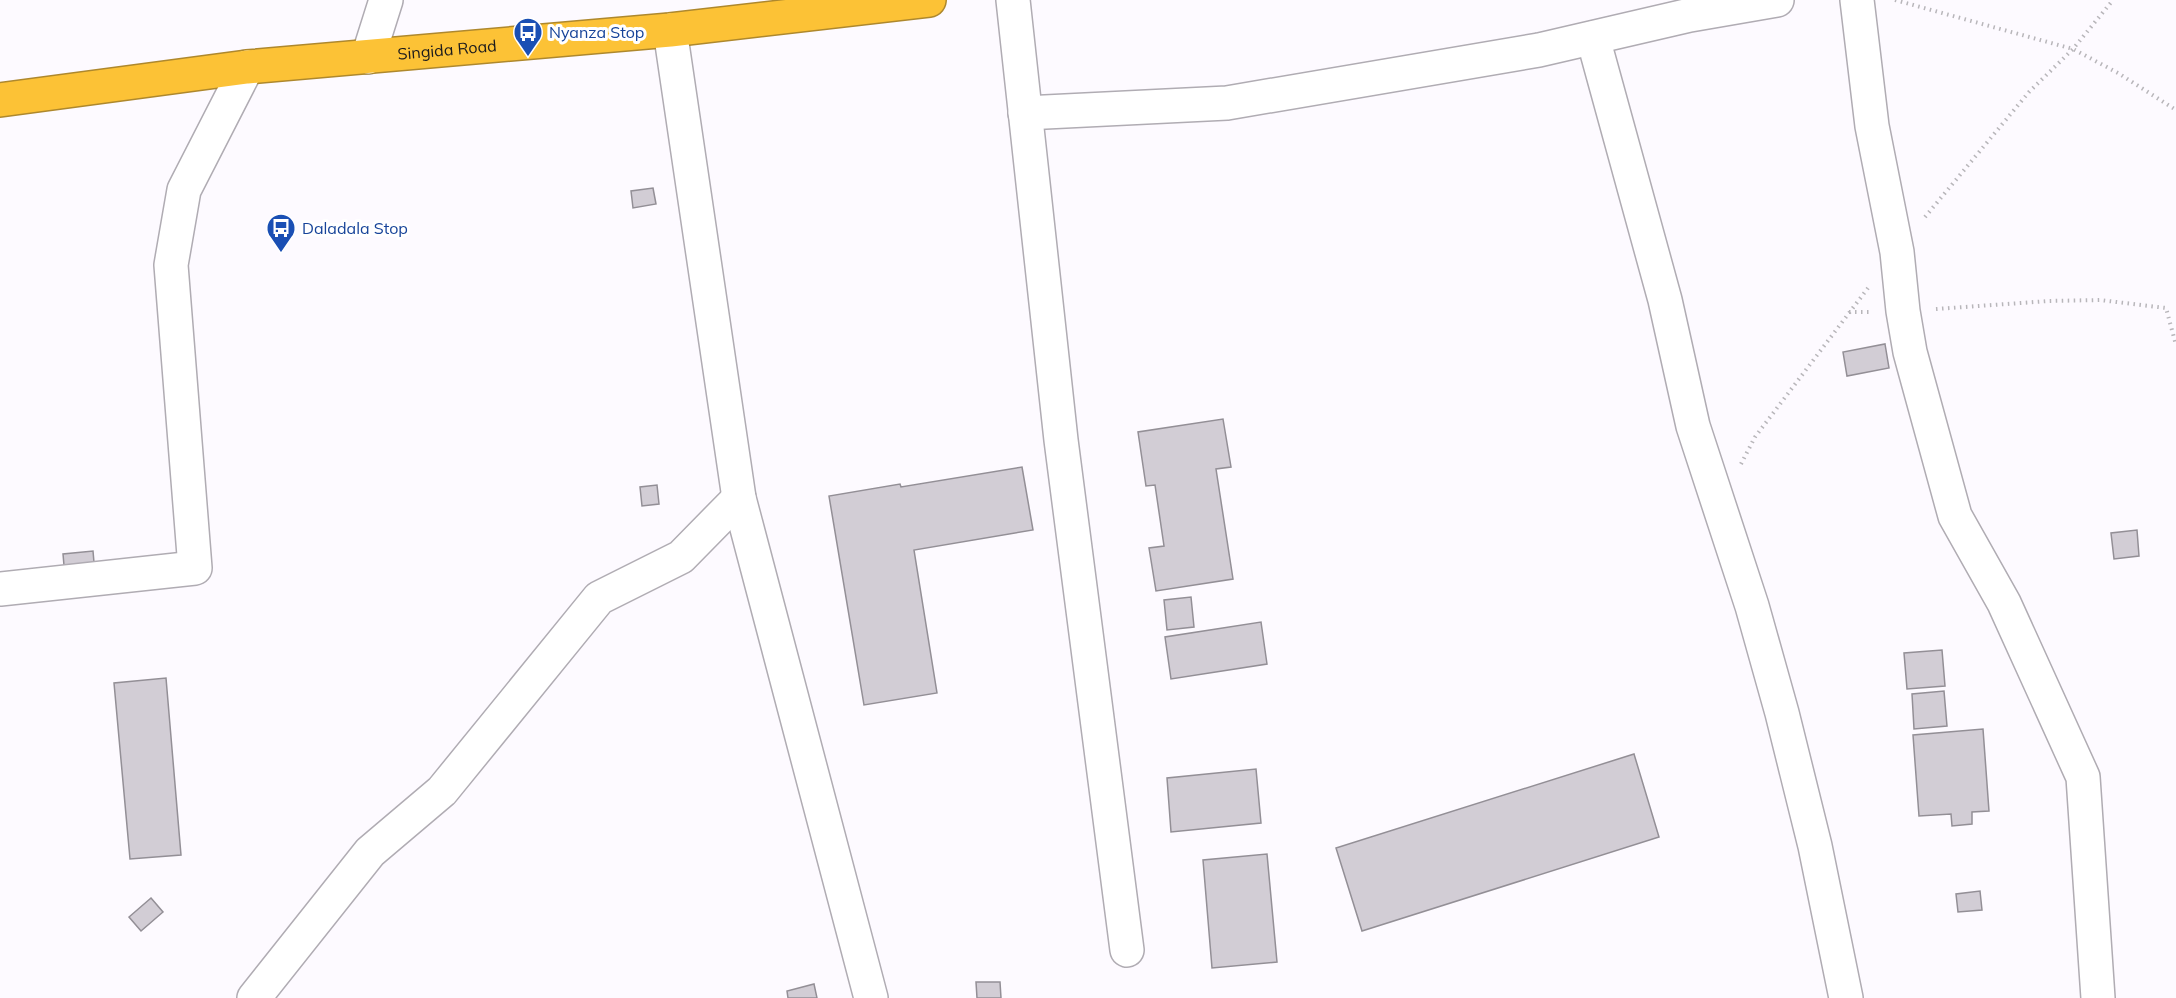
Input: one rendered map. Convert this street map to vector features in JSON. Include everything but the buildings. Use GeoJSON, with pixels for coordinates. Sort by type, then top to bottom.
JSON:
{"type":"FeatureCollection","features":[{"type":"Feature","properties":{"kind":"highway","name":"Singida Road"},"geometry":{"type":"LineString","coordinates":[[0,100],[247,67],[670,30],[798,8],[929,0]]}},
{"type":"Feature","properties":{"kind":"street"},"geometry":{"type":"LineString","coordinates":[[368,57],[386,0]]}},
{"type":"Feature","properties":{"kind":"street"},"geometry":{"type":"LineString","coordinates":[[1013,0],[1061,440],[1127,950]]}},
{"type":"Feature","properties":{"kind":"street"},"geometry":{"type":"LineString","coordinates":[[1025,113],[1227,103],[1539,50],[1690,15],[1777,0]]}},
{"type":"Feature","properties":{"kind":"street"},"geometry":{"type":"LineString","coordinates":[[1857,0],[1872,126],[1897,252],[1910,352],[1955,516],[2004,603],[2083,777],[2098,998]]}},
{"type":"Feature","properties":{"kind":"street"},"geometry":{"type":"LineString","coordinates":[[670,30],[738,498],[871,998]]}},
{"type":"Feature","properties":{"kind":"street"},"geometry":{"type":"LineString","coordinates":[[1593,38],[1665,300],[1693,426],[1752,606],[1782,713],[1815,846],[1846,998]]}},
{"type":"Feature","properties":{"kind":"street"},"geometry":{"type":"LineString","coordinates":[[0,589],[195,568],[171,265],[184,190],[247,67]]}},
{"type":"Feature","properties":{"kind":"street"},"geometry":{"type":"LineString","coordinates":[[261,994],[370,852],[442,791],[599,598],[681,557],[738,498]]}},
{"type":"Feature","properties":{"kind":"path"},"geometry":{"type":"LineString","coordinates":[[1894,0],[2073,49],[2118,73],[2176,110]]}},
{"type":"Feature","properties":{"kind":"path"},"geometry":{"type":"LineString","coordinates":[[2073,49],[2113,0]]}},
{"type":"Feature","properties":{"kind":"path"},"geometry":{"type":"LineString","coordinates":[[1848,312],[2100,300],[2166,308],[2176,345]]}},
{"type":"Feature","properties":{"kind":"place","name":"Nyanza Stop"},"geometry":{"type":"Point","coordinates":[528,58]}},
{"type":"Feature","properties":{"kind":"place","name":"Daladala Stop"},"geometry":{"type":"Point","coordinates":[281,254]}}]}
